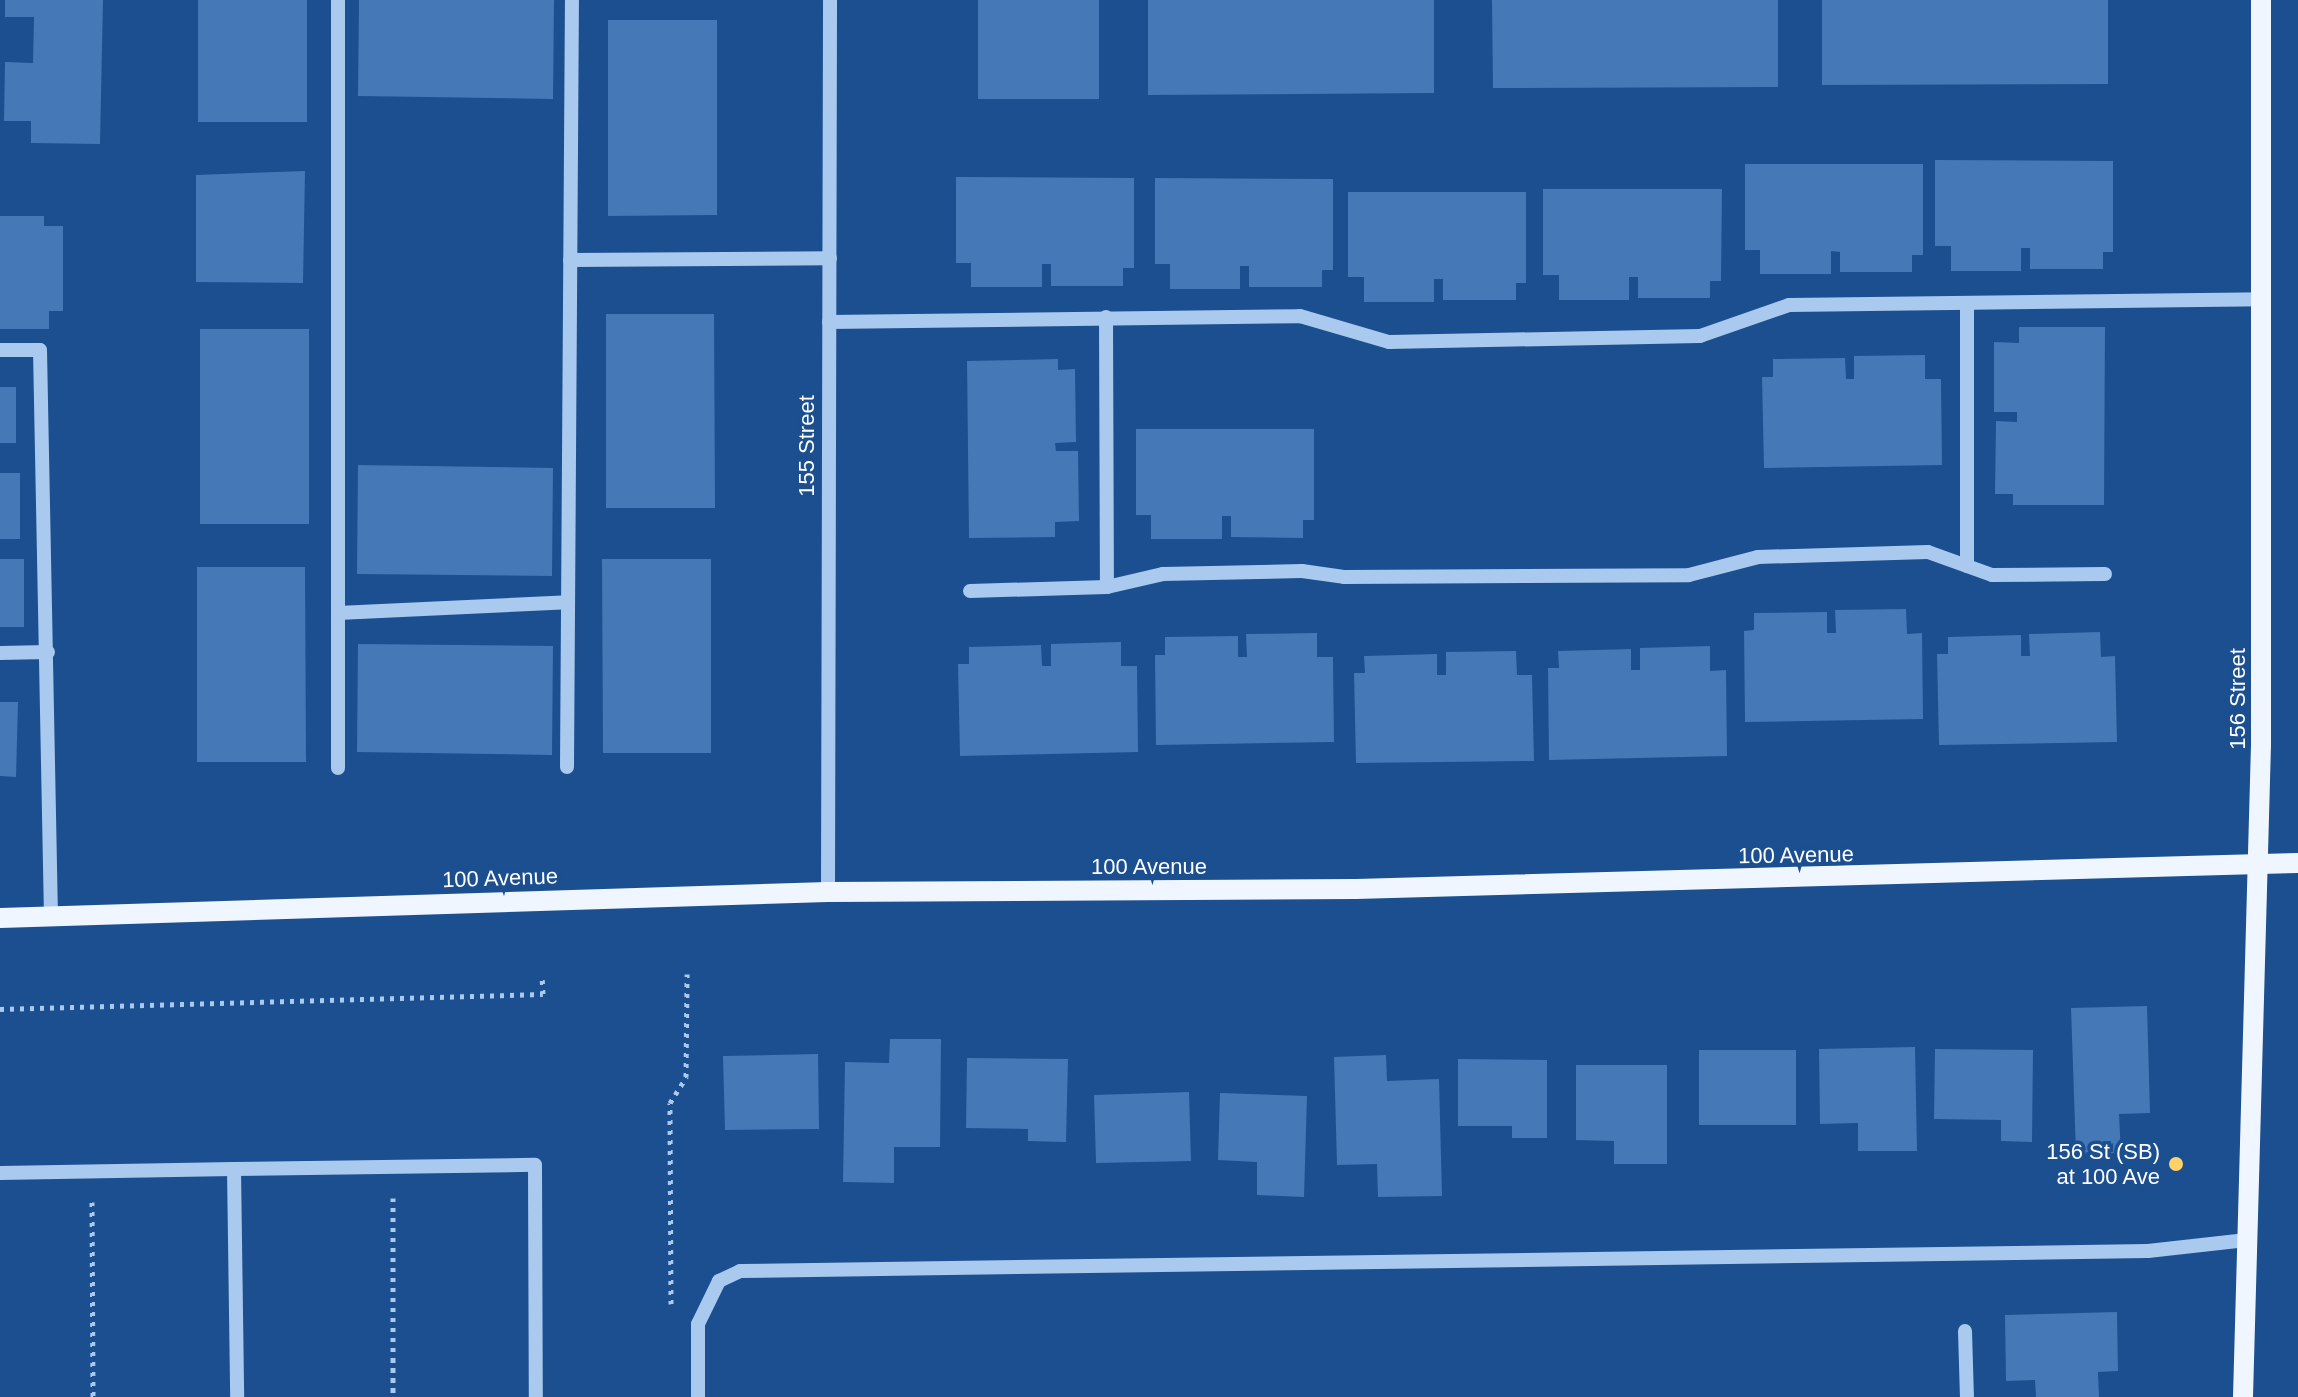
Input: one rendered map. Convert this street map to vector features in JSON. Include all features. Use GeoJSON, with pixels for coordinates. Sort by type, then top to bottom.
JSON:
{"type":"FeatureCollection","features":[{"type":"Feature","properties":{"kind":"main road","name":"156 Street"},"geometry":{"type":"LineString","coordinates":[[2243,1397],[2256,864],[2264,299],[2261,0]]}},
{"type":"Feature","properties":{"kind":"main road","name":"100 Avenue"},"geometry":{"type":"LineString","coordinates":[[0,918],[828,892],[1356,889],[2298,863]]}},
{"type":"Feature","properties":{"kind":"street"},"geometry":{"type":"LineString","coordinates":[[338,0],[338,768]]}},
{"type":"Feature","properties":{"kind":"street"},"geometry":{"type":"LineString","coordinates":[[567,767],[572,0]]}},
{"type":"Feature","properties":{"kind":"street","name":"155 Street"},"geometry":{"type":"LineString","coordinates":[[828,892],[830,0]]}},
{"type":"Feature","properties":{"kind":"street"},"geometry":{"type":"LineString","coordinates":[[570,260],[830,258]]}},
{"type":"Feature","properties":{"kind":"street"},"geometry":{"type":"LineString","coordinates":[[829,322],[1300,316],[1380,340],[1420,341],[1700,336],[1789,305],[2264,299]]}},
{"type":"Feature","properties":{"kind":"street"},"geometry":{"type":"LineString","coordinates":[[1967,304],[1967,566]]}},
{"type":"Feature","properties":{"kind":"street"},"geometry":{"type":"LineString","coordinates":[[1106,317],[1107,587]]}},
{"type":"Feature","properties":{"kind":"street"},"geometry":{"type":"LineString","coordinates":[[0,350],[40,350],[51,917]]}},
{"type":"Feature","properties":{"kind":"street"},"geometry":{"type":"LineString","coordinates":[[970,591],[1107,587],[1163,574],[1302,571],[1344,577],[1689,575],[1758,557],[1928,552],[1992,575],[2105,574]]}},
{"type":"Feature","properties":{"kind":"street"},"geometry":{"type":"LineString","coordinates":[[338,613],[568,602]]}},
{"type":"Feature","properties":{"kind":"street"},"geometry":{"type":"LineString","coordinates":[[0,653],[48,652]]}},
{"type":"Feature","properties":{"kind":"street"},"geometry":{"type":"LineString","coordinates":[[0,1173],[535,1165],[536,1397]]}},
{"type":"Feature","properties":{"kind":"street"},"geometry":{"type":"LineString","coordinates":[[234,1169],[237,1397]]}},
{"type":"Feature","properties":{"kind":"street"},"geometry":{"type":"LineString","coordinates":[[698,1397],[698,1324],[719,1281],[740,1271],[2148,1251],[2246,1240]]}},
{"type":"Feature","properties":{"kind":"street"},"geometry":{"type":"LineString","coordinates":[[1965,1331],[1967,1397]]}},
{"type":"Feature","properties":{"kind":"path"},"geometry":{"type":"LineString","coordinates":[[671,1302],[670,1103],[686,1077],[687,974]]}},
{"type":"Feature","properties":{"kind":"path"},"geometry":{"type":"LineString","coordinates":[[0,1009],[543,994],[542,977]]}},
{"type":"Feature","properties":{"kind":"path"},"geometry":{"type":"LineString","coordinates":[[393,1188],[393,1397]]}},
{"type":"Feature","properties":{"kind":"path"},"geometry":{"type":"LineString","coordinates":[[92,1197],[93,1397]]}},
{"type":"Feature","properties":{"kind":"building"},"geometry":{"type":"Polygon","coordinates":[[[5,0],[103,0],[100,144],[31,143],[31,121],[4,121],[5,62],[33,63],[34,17],[5,17],[5,0]]]}},
{"type":"Feature","properties":{"kind":"building"},"geometry":{"type":"Polygon","coordinates":[[[198,0],[307,0],[307,122],[198,122],[198,0]]]}},
{"type":"Feature","properties":{"kind":"building"},"geometry":{"type":"Polygon","coordinates":[[[359,0],[554,0],[553,99],[358,96],[359,0]]]}},
{"type":"Feature","properties":{"kind":"building"},"geometry":{"type":"Polygon","coordinates":[[[978,0],[1099,0],[1099,99],[978,99],[978,0]]]}},
{"type":"Feature","properties":{"kind":"building"},"geometry":{"type":"Polygon","coordinates":[[[1148,0],[1434,0],[1434,93],[1148,95],[1148,0]]]}},
{"type":"Feature","properties":{"kind":"building"},"geometry":{"type":"Polygon","coordinates":[[[1492,0],[1778,0],[1778,87],[1493,88],[1492,0]]]}},
{"type":"Feature","properties":{"kind":"building"},"geometry":{"type":"Polygon","coordinates":[[[1822,0],[2108,0],[2108,84],[1822,85],[1822,0]]]}},
{"type":"Feature","properties":{"kind":"building"},"geometry":{"type":"Polygon","coordinates":[[[608,20],[717,20],[717,215],[608,216],[608,20]]]}},
{"type":"Feature","properties":{"kind":"building"},"geometry":{"type":"Polygon","coordinates":[[[1935,160],[2113,161],[2113,252],[2103,252],[2103,269],[2030,269],[2030,248],[2021,248],[2021,271],[1951,271],[1951,246],[1935,246],[1935,160]]]}},
{"type":"Feature","properties":{"kind":"building"},"geometry":{"type":"Polygon","coordinates":[[[1745,164],[1923,164],[1923,255],[1912,255],[1912,272],[1840,272],[1840,252],[1831,251],[1831,274],[1760,274],[1760,250],[1745,250],[1745,164]]]}},
{"type":"Feature","properties":{"kind":"building"},"geometry":{"type":"Polygon","coordinates":[[[305,171],[303,283],[196,282],[196,175],[305,171]]]}},
{"type":"Feature","properties":{"kind":"building"},"geometry":{"type":"Polygon","coordinates":[[[956,177],[1134,178],[1134,268],[1123,268],[1123,286],[1051,286],[1051,264],[1042,264],[1042,287],[971,287],[971,263],[956,263],[956,177]]]}},
{"type":"Feature","properties":{"kind":"building"},"geometry":{"type":"Polygon","coordinates":[[[1155,178],[1333,179],[1333,270],[1322,270],[1322,287],[1249,287],[1249,266],[1240,266],[1240,289],[1170,289],[1170,264],[1155,264],[1155,178]]]}},
{"type":"Feature","properties":{"kind":"building"},"geometry":{"type":"Polygon","coordinates":[[[1543,189],[1722,189],[1721,281],[1710,281],[1710,298],[1638,298],[1638,277],[1629,277],[1629,300],[1559,300],[1559,275],[1543,275],[1543,189]]]}},
{"type":"Feature","properties":{"kind":"building"},"geometry":{"type":"Polygon","coordinates":[[[1348,192],[1526,192],[1526,283],[1516,283],[1516,300],[1443,300],[1443,279],[1434,279],[1434,302],[1364,302],[1364,277],[1348,277],[1348,192]]]}},
{"type":"Feature","properties":{"kind":"building"},"geometry":{"type":"Polygon","coordinates":[[[0,216],[44,216],[44,226],[63,226],[63,311],[49,311],[49,329],[0,329],[0,216]]]}},
{"type":"Feature","properties":{"kind":"building"},"geometry":{"type":"Polygon","coordinates":[[[606,314],[714,314],[715,508],[606,508],[606,314]]]}},
{"type":"Feature","properties":{"kind":"building"},"geometry":{"type":"Polygon","coordinates":[[[2019,327],[2105,327],[2104,505],[2013,505],[2013,494],[1995,494],[1996,421],[2017,422],[2017,412],[1994,412],[1994,342],[2019,343],[2019,327]]]}},
{"type":"Feature","properties":{"kind":"building"},"geometry":{"type":"Polygon","coordinates":[[[200,329],[309,329],[309,524],[200,524],[200,329]]]}},
{"type":"Feature","properties":{"kind":"building"},"geometry":{"type":"Polygon","coordinates":[[[1925,355],[1925,379],[1941,379],[1942,465],[1764,468],[1762,377],[1773,377],[1773,359],[1845,358],[1846,379],[1854,379],[1854,356],[1925,355]]]}},
{"type":"Feature","properties":{"kind":"building"},"geometry":{"type":"Polygon","coordinates":[[[1058,359],[1058,370],[1075,369],[1076,442],[1055,443],[1056,451],[1078,451],[1079,521],[1055,522],[1055,537],[969,538],[967,361],[1058,359]]]}},
{"type":"Feature","properties":{"kind":"building"},"geometry":{"type":"Polygon","coordinates":[[[0,387],[16,387],[16,443],[0,443],[0,387]]]}},
{"type":"Feature","properties":{"kind":"building"},"geometry":{"type":"Polygon","coordinates":[[[1136,429],[1314,429],[1314,520],[1303,520],[1303,538],[1231,537],[1231,516],[1222,516],[1222,539],[1151,539],[1151,515],[1136,515],[1136,429]]]}},
{"type":"Feature","properties":{"kind":"building"},"geometry":{"type":"Polygon","coordinates":[[[358,465],[553,468],[552,576],[357,574],[358,465]]]}},
{"type":"Feature","properties":{"kind":"building"},"geometry":{"type":"Polygon","coordinates":[[[0,473],[20,473],[20,539],[0,539],[0,473]]]}},
{"type":"Feature","properties":{"kind":"building"},"geometry":{"type":"Polygon","coordinates":[[[0,559],[24,559],[24,627],[0,627],[0,559]]]}},
{"type":"Feature","properties":{"kind":"building"},"geometry":{"type":"Polygon","coordinates":[[[602,559],[711,559],[711,753],[603,753],[602,559]]]}},
{"type":"Feature","properties":{"kind":"building"},"geometry":{"type":"Polygon","coordinates":[[[197,567],[305,567],[306,762],[197,762],[197,567]]]}},
{"type":"Feature","properties":{"kind":"building"},"geometry":{"type":"Polygon","coordinates":[[[1906,609],[1907,634],[1922,633],[1923,719],[1745,722],[1744,631],[1754,630],[1754,613],[1827,612],[1827,633],[1836,633],[1835,610],[1906,609]]]}},
{"type":"Feature","properties":{"kind":"building"},"geometry":{"type":"Polygon","coordinates":[[[2100,632],[2101,657],[2115,656],[2117,742],[1939,745],[1937,654],[1948,654],[1948,637],[2021,635],[2021,656],[2030,656],[2029,634],[2100,632]]]}},
{"type":"Feature","properties":{"kind":"building"},"geometry":{"type":"Polygon","coordinates":[[[1317,633],[1317,657],[1333,657],[1334,742],[1156,745],[1155,655],[1165,655],[1165,637],[1238,636],[1238,657],[1247,657],[1246,634],[1317,633]]]}},
{"type":"Feature","properties":{"kind":"building"},"geometry":{"type":"Polygon","coordinates":[[[1121,642],[1121,666],[1137,666],[1138,752],[960,756],[958,664],[969,664],[969,647],[1041,645],[1042,666],[1051,666],[1051,644],[1121,642]]]}},
{"type":"Feature","properties":{"kind":"building"},"geometry":{"type":"Polygon","coordinates":[[[358,644],[553,646],[552,755],[357,752],[358,644]]]}},
{"type":"Feature","properties":{"kind":"building"},"geometry":{"type":"Polygon","coordinates":[[[1710,646],[1710,671],[1726,670],[1727,756],[1549,760],[1548,668],[1559,668],[1558,651],[1631,649],[1631,670],[1640,670],[1640,648],[1710,646]]]}},
{"type":"Feature","properties":{"kind":"building"},"geometry":{"type":"Polygon","coordinates":[[[1516,651],[1517,675],[1532,675],[1534,761],[1356,763],[1354,673],[1365,673],[1364,656],[1437,654],[1437,675],[1446,675],[1446,652],[1516,651]]]}},
{"type":"Feature","properties":{"kind":"building"},"geometry":{"type":"Polygon","coordinates":[[[0,702],[18,702],[16,777],[0,776],[0,702]]]}},
{"type":"Feature","properties":{"kind":"building"},"geometry":{"type":"Polygon","coordinates":[[[2147,1006],[2150,1113],[2119,1114],[2121,1153],[2076,1154],[2071,1008],[2147,1006]]]}},
{"type":"Feature","properties":{"kind":"building"},"geometry":{"type":"Polygon","coordinates":[[[890,1039],[941,1039],[940,1147],[894,1147],[894,1183],[843,1182],[845,1062],[889,1063],[890,1039]]]}},
{"type":"Feature","properties":{"kind":"building"},"geometry":{"type":"Polygon","coordinates":[[[1915,1047],[1917,1151],[1858,1151],[1858,1123],[1820,1124],[1819,1049],[1915,1047]]]}},
{"type":"Feature","properties":{"kind":"building"},"geometry":{"type":"Polygon","coordinates":[[[1935,1049],[2033,1050],[2032,1142],[2001,1141],[2001,1120],[1934,1119],[1935,1049]]]}},
{"type":"Feature","properties":{"kind":"building"},"geometry":{"type":"Polygon","coordinates":[[[1699,1050],[1796,1050],[1796,1125],[1699,1125],[1699,1050]]]}},
{"type":"Feature","properties":{"kind":"building"},"geometry":{"type":"Polygon","coordinates":[[[818,1054],[819,1129],[725,1130],[723,1056],[818,1054]]]}},
{"type":"Feature","properties":{"kind":"building"},"geometry":{"type":"Polygon","coordinates":[[[1386,1055],[1387,1081],[1439,1079],[1442,1196],[1378,1197],[1377,1164],[1337,1165],[1334,1057],[1386,1055]]]}},
{"type":"Feature","properties":{"kind":"building"},"geometry":{"type":"Polygon","coordinates":[[[967,1058],[1068,1059],[1066,1142],[1028,1141],[1028,1129],[966,1128],[967,1058]]]}},
{"type":"Feature","properties":{"kind":"building"},"geometry":{"type":"Polygon","coordinates":[[[1458,1059],[1547,1060],[1547,1138],[1512,1138],[1512,1126],[1458,1126],[1458,1059]]]}},
{"type":"Feature","properties":{"kind":"building"},"geometry":{"type":"Polygon","coordinates":[[[1576,1065],[1667,1065],[1667,1164],[1614,1164],[1614,1141],[1576,1140],[1576,1065]]]}},
{"type":"Feature","properties":{"kind":"building"},"geometry":{"type":"Polygon","coordinates":[[[1189,1092],[1191,1161],[1096,1163],[1094,1095],[1189,1092]]]}},
{"type":"Feature","properties":{"kind":"building"},"geometry":{"type":"Polygon","coordinates":[[[1220,1093],[1307,1096],[1304,1197],[1257,1195],[1257,1162],[1218,1160],[1220,1093]]]}},
{"type":"Feature","properties":{"kind":"building"},"geometry":{"type":"Polygon","coordinates":[[[2117,1312],[2118,1371],[2098,1372],[2099,1397],[2036,1397],[2035,1380],[2006,1381],[2005,1315],[2117,1312]]]}},
{"type":"Feature","properties":{"kind":"place","name":"156 St (SB) at 100 Ave"},"geometry":{"type":"Point","coordinates":[2176,1164]}}]}
